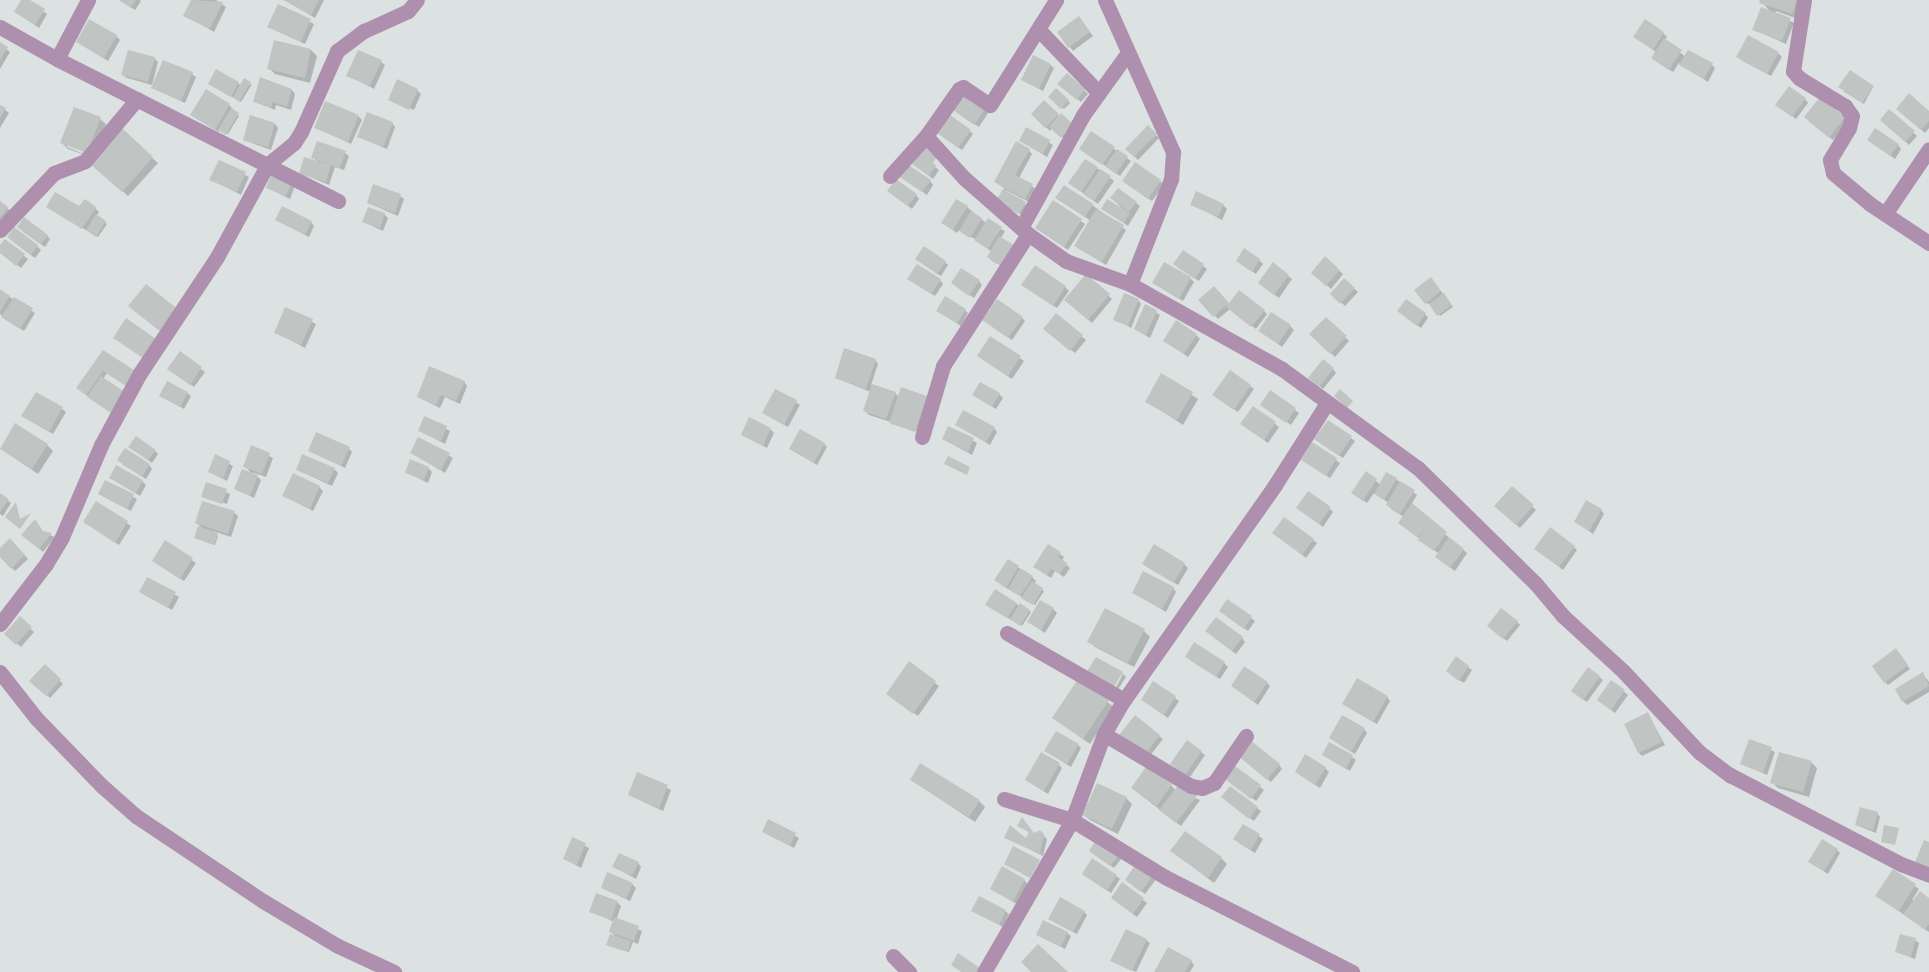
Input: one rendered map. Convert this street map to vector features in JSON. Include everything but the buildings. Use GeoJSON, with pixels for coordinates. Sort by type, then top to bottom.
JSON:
{"type":"FeatureCollection","features":[{"type":"Feature","properties":{"kind":"street"},"geometry":{"type":"LineString","coordinates":[[57,59],[88,0]]}},
{"type":"Feature","properties":{"kind":"street"},"geometry":{"type":"LineString","coordinates":[[0,624],[46,564],[62,537],[100,445],[140,373],[217,257],[268,164],[302,132],[331,60],[342,46],[408,10],[417,0]]}},
{"type":"Feature","properties":{"kind":"street"},"geometry":{"type":"LineString","coordinates":[[890,176],[926,136],[963,87],[990,105],[1056,0]]}},
{"type":"Feature","properties":{"kind":"street"},"geometry":{"type":"LineString","coordinates":[[1105,0],[1127,54],[1173,152],[1174,165],[1130,284]]}},
{"type":"Feature","properties":{"kind":"street"},"geometry":{"type":"LineString","coordinates":[[1804,0],[1793,71],[1799,78],[1849,110],[1851,116],[1849,128],[1830,160],[1833,173],[1885,214],[1929,243]]}},
{"type":"Feature","properties":{"kind":"street"},"geometry":{"type":"LineString","coordinates":[[0,27],[57,59],[338,201]]}},
{"type":"Feature","properties":{"kind":"street"},"geometry":{"type":"LineString","coordinates":[[1039,30],[1099,93]]}},
{"type":"Feature","properties":{"kind":"street"},"geometry":{"type":"LineString","coordinates":[[922,437],[942,366],[1024,231],[1055,162],[1127,54]]}},
{"type":"Feature","properties":{"kind":"street"},"geometry":{"type":"LineString","coordinates":[[0,230],[54,173],[85,161],[137,99]]}},
{"type":"Feature","properties":{"kind":"street"},"geometry":{"type":"LineString","coordinates":[[926,136],[964,178],[1024,231],[1066,261],[1130,284],[1282,369],[1419,468],[1536,584],[1563,616],[1623,671],[1699,752],[1730,775],[1901,864],[1929,875]]}},
{"type":"Feature","properties":{"kind":"street"},"geometry":{"type":"LineString","coordinates":[[1885,214],[1929,149]]}},
{"type":"Feature","properties":{"kind":"street"},"geometry":{"type":"LineString","coordinates":[[984,972],[1072,820],[1104,735],[1124,700],[1275,485],[1327,403]]}},
{"type":"Feature","properties":{"kind":"street"},"geometry":{"type":"LineString","coordinates":[[1006,633],[1124,700]]}},
{"type":"Feature","properties":{"kind":"street"},"geometry":{"type":"LineString","coordinates":[[0,672],[36,718],[102,786],[136,816],[263,901],[328,940],[394,972]]}},
{"type":"Feature","properties":{"kind":"street"},"geometry":{"type":"LineString","coordinates":[[1104,735],[1191,786],[1202,788],[1214,783],[1246,736]]}},
{"type":"Feature","properties":{"kind":"street"},"geometry":{"type":"LineString","coordinates":[[1004,799],[1072,820],[1166,877],[1352,972]]}},
{"type":"Feature","properties":{"kind":"street"},"geometry":{"type":"LineString","coordinates":[[893,956],[909,972]]}}]}
